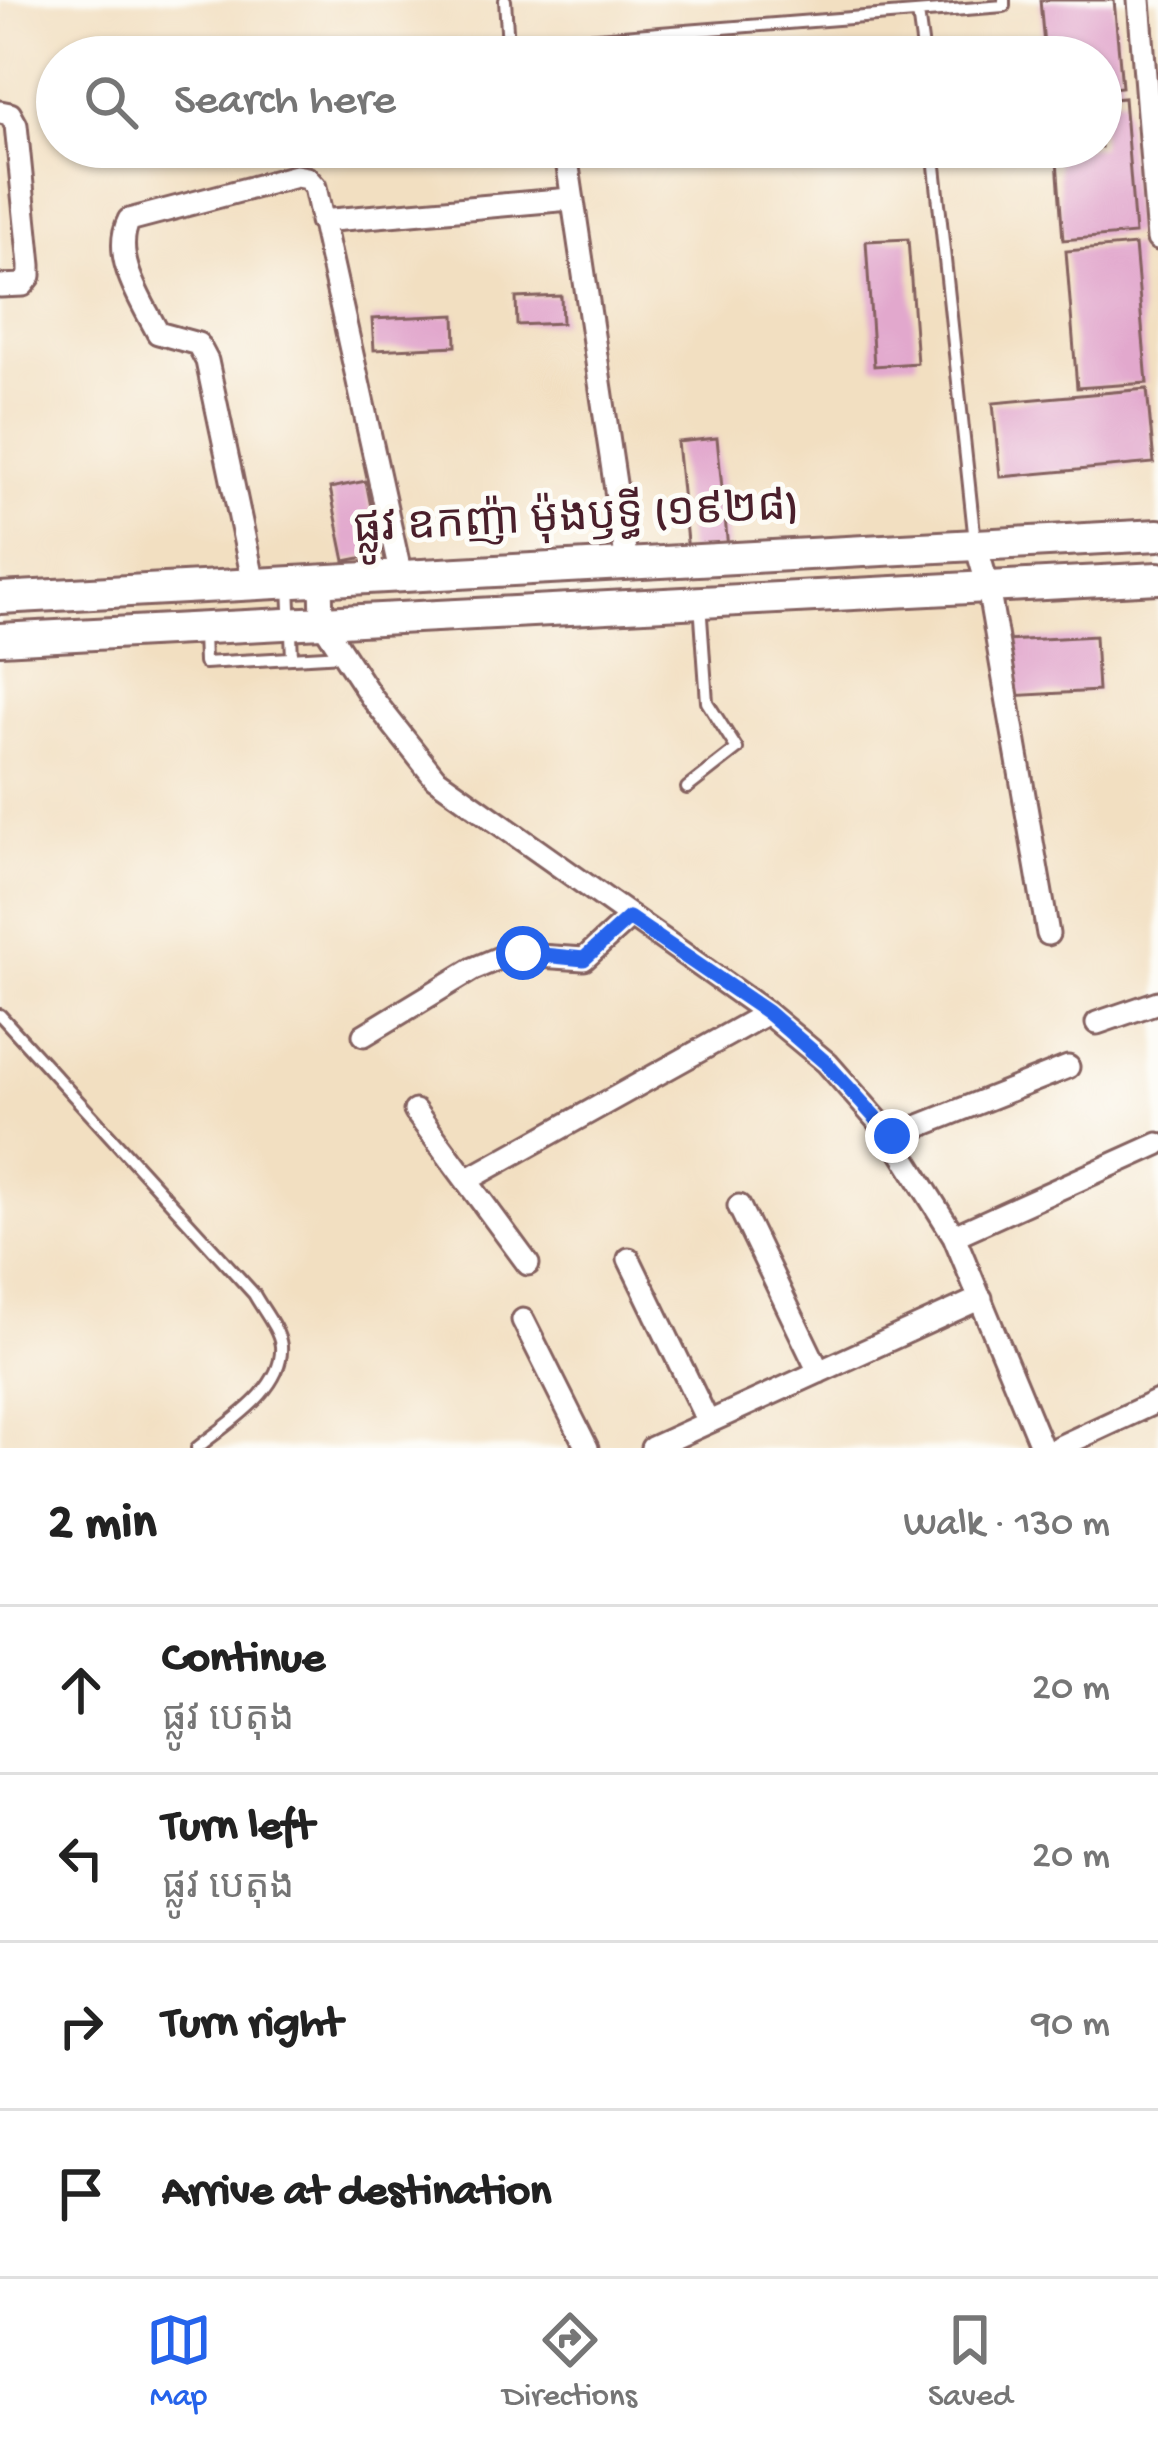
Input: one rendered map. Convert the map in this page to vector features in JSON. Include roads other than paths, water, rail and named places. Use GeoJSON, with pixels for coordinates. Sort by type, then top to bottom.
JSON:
{"type":"FeatureCollection","features":[{"type":"Feature","properties":{"kind":"main road","name":"ផ្លូវ ឧកញ៉ា ម៉ុងឫទ្ធី (១៩២៨)"},"geometry":{"type":"LineString","coordinates":[[0,598],[1158,535]]}},
{"type":"Feature","properties":{"kind":"main road","name":"ផ្លូវ ឧកញ៉ា ម៉ុងឫទ្ធី (១៩២៨)"},"geometry":{"type":"LineString","coordinates":[[0,640],[1158,578]]}},
{"type":"Feature","properties":{"kind":"street"},"geometry":{"type":"LineString","coordinates":[[1138,0],[1150,45],[1158,238]]}},
{"type":"Feature","properties":{"kind":"street"},"geometry":{"type":"LineString","coordinates":[[0,112],[10,114],[16,124],[31,266],[31,276],[23,285],[0,286]]}},
{"type":"Feature","properties":{"kind":"street"},"geometry":{"type":"LineString","coordinates":[[567,168],[627,564]]}},
{"type":"Feature","properties":{"kind":"street"},"geometry":{"type":"LineString","coordinates":[[254,584],[207,361],[198,344],[158,333],[136,289],[122,233],[129,220],[296,176],[307,178],[315,188],[401,576]]}},
{"type":"Feature","properties":{"kind":"street"},"geometry":{"type":"LineString","coordinates":[[321,221],[570,199]]}},
{"type":"Feature","properties":{"kind":"street"},"geometry":{"type":"LineString","coordinates":[[975,542],[988,587],[1048,934]]}},
{"type":"Feature","properties":{"kind":"street"},"geometry":{"type":"LineString","coordinates":[[321,580],[306,623],[344,656],[435,778],[767,1012],[826,1063],[892,1136],[953,1236],[1042,1448]]}},
{"type":"Feature","properties":{"kind":"street"},"geometry":{"type":"LineString","coordinates":[[364,1035],[473,969],[509,954],[584,959],[629,918]]}},
{"type":"Feature","properties":{"kind":"street"},"geometry":{"type":"LineString","coordinates":[[1097,1023],[1158,1002]]}},
{"type":"Feature","properties":{"kind":"street"},"geometry":{"type":"LineString","coordinates":[[466,1180],[767,1012]]}},
{"type":"Feature","properties":{"kind":"street"},"geometry":{"type":"LineString","coordinates":[[892,1136],[1068,1067]]}},
{"type":"Feature","properties":{"kind":"street"},"geometry":{"type":"LineString","coordinates":[[415,1111],[529,1264]]}},
{"type":"Feature","properties":{"kind":"street"},"geometry":{"type":"LineString","coordinates":[[953,1236],[1158,1144]]}},
{"type":"Feature","properties":{"kind":"street"},"geometry":{"type":"LineString","coordinates":[[739,1206],[819,1372]]}},
{"type":"Feature","properties":{"kind":"street"},"geometry":{"type":"LineString","coordinates":[[629,1259],[708,1422]]}},
{"type":"Feature","properties":{"kind":"street"},"geometry":{"type":"LineString","coordinates":[[652,1448],[981,1298]]}},
{"type":"Feature","properties":{"kind":"street"},"geometry":{"type":"LineString","coordinates":[[523,1320],[587,1448]]}},
{"type":"Feature","properties":{"kind":"street"},"geometry":{"type":"LineString","coordinates":[[1057,1448],[1158,1401]]}},
{"type":"Feature","properties":{"kind":"lane"},"geometry":{"type":"LineString","coordinates":[[505,0],[507,36]]}},
{"type":"Feature","properties":{"kind":"lane"},"geometry":{"type":"LineString","coordinates":[[623,36],[1004,6],[1004,0]]}},
{"type":"Feature","properties":{"kind":"lane"},"geometry":{"type":"LineString","coordinates":[[918,13],[921,36]]}},
{"type":"Feature","properties":{"kind":"lane"},"geometry":{"type":"LineString","coordinates":[[935,168],[975,542]]}},
{"type":"Feature","properties":{"kind":"lane"},"geometry":{"type":"LineString","coordinates":[[289,582],[306,623],[292,658]]}},
{"type":"Feature","properties":{"kind":"lane"},"geometry":{"type":"LineString","coordinates":[[687,788],[737,749],[707,702],[700,602]]}},
{"type":"Feature","properties":{"kind":"lane"},"geometry":{"type":"LineString","coordinates":[[203,629],[204,663],[344,656]]}},
{"type":"Feature","properties":{"kind":"lane"},"geometry":{"type":"LineString","coordinates":[[0,1015],[254,1294],[281,1341],[279,1365],[262,1393],[197,1448]]}}]}
